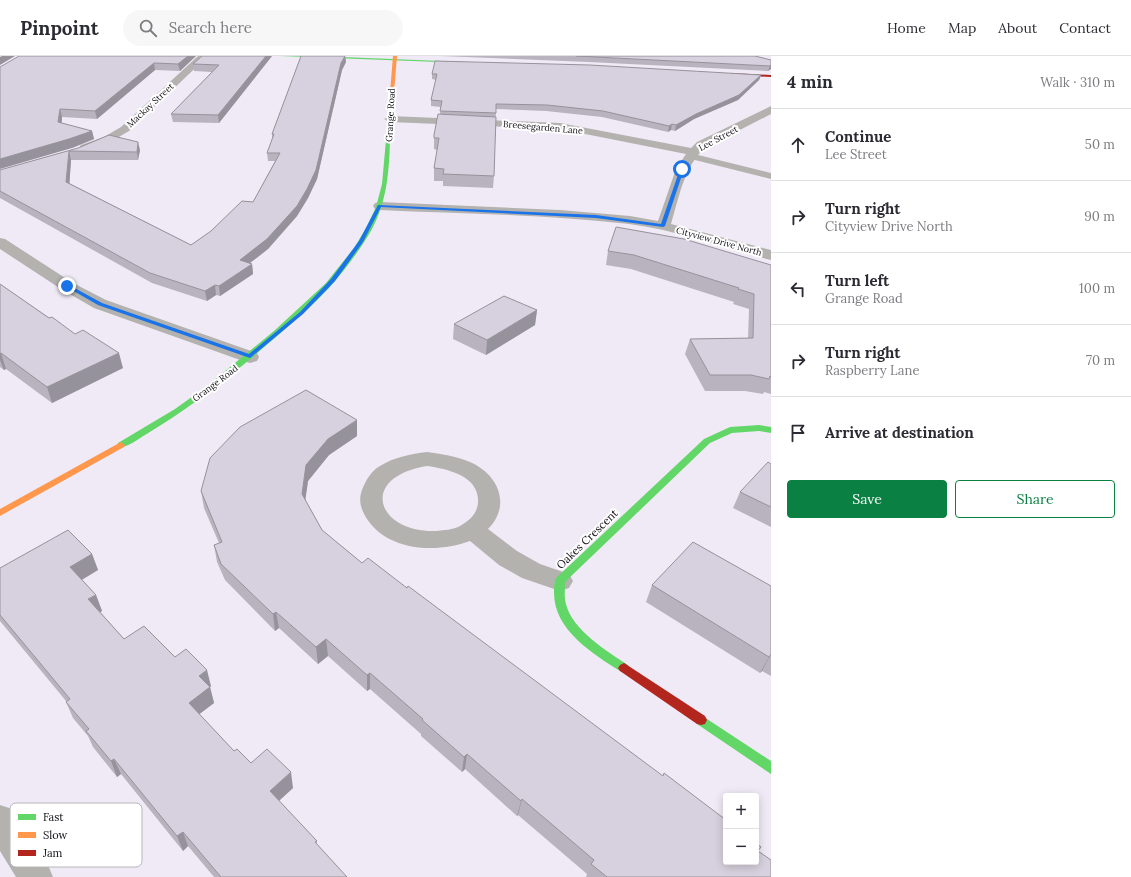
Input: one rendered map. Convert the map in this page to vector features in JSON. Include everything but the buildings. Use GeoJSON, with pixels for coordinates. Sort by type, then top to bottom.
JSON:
{"type":"FeatureCollection","features":[{"type":"Feature","properties":{"kind":"main road"},"geometry":{"type":"LineString","coordinates":[[282,56],[394,58],[472,62]]}},
{"type":"Feature","properties":{"kind":"main road","name":"Grange Road"},"geometry":{"type":"LineString","coordinates":[[0,513],[161,422],[209,390],[301,313],[333,280],[361,242],[380,206],[386,172],[394,58]]}},
{"type":"Feature","properties":{"kind":"main road"},"geometry":{"type":"LineString","coordinates":[[725,74],[771,76]]}},
{"type":"Feature","properties":{"kind":"main road","name":"Oakes Crescent"},"geometry":{"type":"LineString","coordinates":[[771,430],[759,428],[730,430],[706,441],[560,581],[561,605],[575,630],[606,656],[771,768]]}},
{"type":"Feature","properties":{"kind":"street","name":"Mackay Street"},"geometry":{"type":"LineString","coordinates":[[76,152],[108,139],[125,128],[204,56]]}},
{"type":"Feature","properties":{"kind":"street","name":"Lee Street"},"geometry":{"type":"LineString","coordinates":[[663,226],[680,176],[692,154],[701,145],[771,109]]}},
{"type":"Feature","properties":{"kind":"street","name":"Breesegarden Lane"},"geometry":{"type":"LineString","coordinates":[[390,119],[560,126],[596,132],[692,154]]}},
{"type":"Feature","properties":{"kind":"street","name":"Cityview Drive North"},"geometry":{"type":"LineString","coordinates":[[380,206],[596,216],[663,226],[771,255]]}},
{"type":"Feature","properties":{"kind":"street"},"geometry":{"type":"LineString","coordinates":[[0,242],[67,286],[100,304],[250,357]]}},
{"type":"Feature","properties":{"kind":"street"},"geometry":{"type":"LineString","coordinates":[[427,459],[459,465],[473,473],[483,483],[489,495],[490,507],[484,519],[474,530],[458,537],[438,540],[418,539],[399,533],[384,524],[375,512],[371,499],[374,486],[382,475],[395,466],[410,461],[427,459]]}},
{"type":"Feature","properties":{"kind":"street"},"geometry":{"type":"LineString","coordinates":[[474,530],[508,558],[531,571],[560,581]]}},
{"type":"Feature","properties":{"kind":"street"},"geometry":{"type":"LineString","coordinates":[[0,821],[10,837]]}},
{"type":"Feature","properties":{"kind":"street"},"geometry":{"type":"LineString","coordinates":[[30,867],[36,877]]}},
{"type":"Feature","properties":{"kind":"lane"},"geometry":{"type":"LineString","coordinates":[[692,154],[771,176]]}},
{"type":"Feature","properties":{"kind":"traffic: fast"},"geometry":{"type":"LineString","coordinates":[[282,56],[465,62]]}},
{"type":"Feature","properties":{"kind":"traffic: fast"},"geometry":{"type":"LineString","coordinates":[[121,445],[177,411],[210,388],[277,333],[328,285],[357,248],[379,207],[385,184],[388,141]]}},
{"type":"Feature","properties":{"kind":"traffic: fast"},"geometry":{"type":"LineString","coordinates":[[624,668],[587,642],[572,625],[561,606],[560,581],[707,441],[730,430],[759,428],[771,430]]}},
{"type":"Feature","properties":{"kind":"traffic: fast"},"geometry":{"type":"LineString","coordinates":[[701,720],[771,768]]}},
{"type":"Feature","properties":{"kind":"traffic: slow"},"geometry":{"type":"LineString","coordinates":[[388,141],[395,56]]}},
{"type":"Feature","properties":{"kind":"traffic: slow"},"geometry":{"type":"LineString","coordinates":[[0,513],[121,445]]}},
{"type":"Feature","properties":{"kind":"traffic: jam"},"geometry":{"type":"LineString","coordinates":[[731,74],[771,76]]}},
{"type":"Feature","properties":{"kind":"traffic: jam"},"geometry":{"type":"LineString","coordinates":[[624,668],[701,720]]}},
{"type":"Feature","properties":{"kind":"route"},"geometry":{"type":"LineString","coordinates":[[67,286],[100,304],[250,357],[301,313],[333,280],[361,242],[380,206],[596,216],[663,226],[682,169]]}}]}
